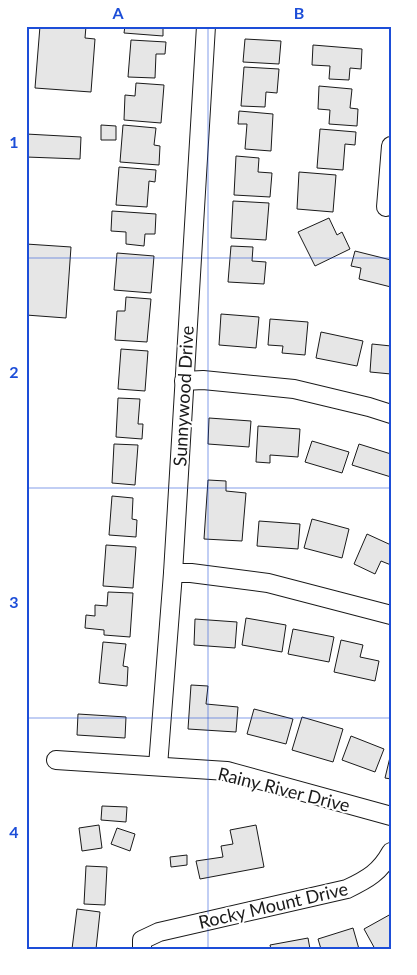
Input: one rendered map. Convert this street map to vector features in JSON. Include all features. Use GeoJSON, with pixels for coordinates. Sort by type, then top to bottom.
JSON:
{"type":"FeatureCollection","features":[{"type":"Feature","properties":{"kind":"street","name":"Sunnywood Drive"},"geometry":{"type":"LineString","coordinates":[[158,766],[173,573],[206,26]]}},
{"type":"Feature","properties":{"kind":"street"},"geometry":{"type":"LineString","coordinates":[[386,207],[391,146]]}},
{"type":"Feature","properties":{"kind":"street"},"geometry":{"type":"LineString","coordinates":[[184,381],[203,380],[294,389],[391,414]]}},
{"type":"Feature","properties":{"kind":"street"},"geometry":{"type":"LineString","coordinates":[[173,573],[191,573],[268,583],[391,616]]}},
{"type":"Feature","properties":{"kind":"street","name":"Rainy River Drive"},"geometry":{"type":"LineString","coordinates":[[56,760],[228,772],[391,816]]}},
{"type":"Feature","properties":{"kind":"street","name":"Rocky Mount Drive"},"geometry":{"type":"LineString","coordinates":[[142,944],[159,932],[348,890],[373,874],[384,864],[391,852]]}},
{"type":"Feature","properties":{"kind":"building"},"geometry":{"type":"Polygon","coordinates":[[[40,26],[86,26],[85,38],[95,39],[91,92],[35,88],[40,26]]]}},
{"type":"Feature","properties":{"kind":"building"},"geometry":{"type":"Polygon","coordinates":[[[125,26],[163,26],[163,36],[124,33],[125,26]]]}},
{"type":"Feature","properties":{"kind":"building"},"geometry":{"type":"Polygon","coordinates":[[[245,39],[281,41],[279,64],[243,62],[245,39]]]}},
{"type":"Feature","properties":{"kind":"building"},"geometry":{"type":"Polygon","coordinates":[[[131,40],[166,42],[165,54],[156,54],[155,78],[128,77],[131,40]]]}},
{"type":"Feature","properties":{"kind":"building"},"geometry":{"type":"Polygon","coordinates":[[[313,45],[362,49],[361,69],[350,68],[349,80],[329,79],[330,66],[312,65],[313,45]]]}},
{"type":"Feature","properties":{"kind":"building"},"geometry":{"type":"Polygon","coordinates":[[[244,67],[279,69],[277,93],[266,92],[265,107],[241,106],[244,67]]]}},
{"type":"Feature","properties":{"kind":"building"},"geometry":{"type":"Polygon","coordinates":[[[136,83],[164,85],[161,123],[124,120],[125,95],[135,96],[136,83]]]}},
{"type":"Feature","properties":{"kind":"building"},"geometry":{"type":"Polygon","coordinates":[[[319,86],[352,89],[350,108],[358,109],[357,126],[329,124],[330,110],[318,109],[319,86]]]}},
{"type":"Feature","properties":{"kind":"building"},"geometry":{"type":"Polygon","coordinates":[[[239,111],[273,114],[271,151],[245,149],[247,124],[238,124],[239,111]]]}},
{"type":"Feature","properties":{"kind":"building"},"geometry":{"type":"Polygon","coordinates":[[[101,125],[116,126],[116,140],[101,140],[101,125]]]}},
{"type":"Feature","properties":{"kind":"building"},"geometry":{"type":"Polygon","coordinates":[[[123,125],[156,128],[154,145],[160,146],[159,165],[120,162],[123,125]]]}},
{"type":"Feature","properties":{"kind":"building"},"geometry":{"type":"Polygon","coordinates":[[[320,129],[356,132],[355,145],[345,144],[343,170],[317,168],[320,129]]]}},
{"type":"Feature","properties":{"kind":"building"},"geometry":{"type":"Polygon","coordinates":[[[26,134],[81,137],[80,159],[26,157],[26,134]]]}},
{"type":"Feature","properties":{"kind":"building"},"geometry":{"type":"Polygon","coordinates":[[[236,156],[259,158],[258,172],[272,173],[270,197],[234,195],[236,156]]]}},
{"type":"Feature","properties":{"kind":"building"},"geometry":{"type":"Polygon","coordinates":[[[119,167],[156,170],[155,182],[149,181],[147,207],[116,205],[119,167]]]}},
{"type":"Feature","properties":{"kind":"building"},"geometry":{"type":"Polygon","coordinates":[[[299,172],[336,175],[333,212],[297,209],[299,172]]]}},
{"type":"Feature","properties":{"kind":"building"},"geometry":{"type":"Polygon","coordinates":[[[233,201],[269,203],[266,240],[231,238],[233,201]]]}},
{"type":"Feature","properties":{"kind":"building"},"geometry":{"type":"Polygon","coordinates":[[[112,211],[156,214],[155,234],[145,234],[144,246],[126,244],[126,232],[111,231],[112,211]]]}},
{"type":"Feature","properties":{"kind":"building"},"geometry":{"type":"Polygon","coordinates":[[[329,218],[337,235],[342,232],[350,249],[315,266],[298,232],[329,218]]]}},
{"type":"Feature","properties":{"kind":"building"},"geometry":{"type":"Polygon","coordinates":[[[26,244],[71,247],[66,318],[26,315],[26,244]]]}},
{"type":"Feature","properties":{"kind":"building"},"geometry":{"type":"Polygon","coordinates":[[[231,246],[253,247],[252,261],[266,262],[264,284],[228,282],[231,246]]]}},
{"type":"Feature","properties":{"kind":"building"},"geometry":{"type":"Polygon","coordinates":[[[355,251],[391,260],[391,287],[359,279],[361,268],[351,266],[355,251]]]}},
{"type":"Feature","properties":{"kind":"building"},"geometry":{"type":"Polygon","coordinates":[[[117,253],[154,256],[151,293],[114,290],[117,253]]]}},
{"type":"Feature","properties":{"kind":"building"},"geometry":{"type":"Polygon","coordinates":[[[126,297],[151,299],[147,342],[115,340],[117,311],[125,311],[126,297]]]}},
{"type":"Feature","properties":{"kind":"building"},"geometry":{"type":"Polygon","coordinates":[[[221,314],[259,317],[256,348],[219,345],[221,314]]]}},
{"type":"Feature","properties":{"kind":"building"},"geometry":{"type":"Polygon","coordinates":[[[270,319],[308,322],[305,355],[282,353],[283,346],[268,345],[270,319]]]}},
{"type":"Feature","properties":{"kind":"building"},"geometry":{"type":"Polygon","coordinates":[[[321,332],[363,341],[357,366],[316,358],[321,332]]]}},
{"type":"Feature","properties":{"kind":"building"},"geometry":{"type":"Polygon","coordinates":[[[372,344],[391,346],[391,374],[370,372],[372,344]]]}},
{"type":"Feature","properties":{"kind":"building"},"geometry":{"type":"Polygon","coordinates":[[[121,349],[148,351],[145,391],[118,389],[121,349]]]}},
{"type":"Feature","properties":{"kind":"building"},"geometry":{"type":"Polygon","coordinates":[[[118,398],[140,399],[138,424],[143,424],[142,439],[116,437],[118,398]]]}},
{"type":"Feature","properties":{"kind":"building"},"geometry":{"type":"Polygon","coordinates":[[[209,418],[251,421],[249,447],[208,444],[209,418]]]}},
{"type":"Feature","properties":{"kind":"building"},"geometry":{"type":"Polygon","coordinates":[[[258,426],[300,429],[298,457],[270,455],[270,463],[256,462],[258,426]]]}},
{"type":"Feature","properties":{"kind":"building"},"geometry":{"type":"Polygon","coordinates":[[[312,441],[349,452],[342,473],[305,462],[312,441]]]}},
{"type":"Feature","properties":{"kind":"building"},"geometry":{"type":"Polygon","coordinates":[[[114,444],[138,445],[135,485],[112,483],[114,444]]]}},
{"type":"Feature","properties":{"kind":"building"},"geometry":{"type":"Polygon","coordinates":[[[359,444],[391,454],[391,477],[352,465],[359,444]]]}},
{"type":"Feature","properties":{"kind":"building"},"geometry":{"type":"Polygon","coordinates":[[[208,480],[226,481],[226,491],[246,493],[242,541],[204,539],[208,480]]]}},
{"type":"Feature","properties":{"kind":"building"},"geometry":{"type":"Polygon","coordinates":[[[112,496],[133,498],[132,519],[137,520],[136,537],[109,535],[112,496]]]}},
{"type":"Feature","properties":{"kind":"building"},"geometry":{"type":"Polygon","coordinates":[[[312,519],[349,529],[342,558],[304,548],[312,519]]]}},
{"type":"Feature","properties":{"kind":"building"},"geometry":{"type":"Polygon","coordinates":[[[259,521],[300,524],[298,549],[257,546],[259,521]]]}},
{"type":"Feature","properties":{"kind":"building"},"geometry":{"type":"Polygon","coordinates":[[[367,534],[391,545],[391,565],[381,561],[375,574],[354,564],[367,534]]]}},
{"type":"Feature","properties":{"kind":"building"},"geometry":{"type":"Polygon","coordinates":[[[106,545],[136,547],[133,588],[103,586],[106,545]]]}},
{"type":"Feature","properties":{"kind":"building"},"geometry":{"type":"Polygon","coordinates":[[[108,592],[133,593],[130,637],[104,635],[104,630],[85,628],[86,615],[95,616],[95,605],[107,606],[108,592]]]}},
{"type":"Feature","properties":{"kind":"building"},"geometry":{"type":"Polygon","coordinates":[[[246,618],[286,625],[282,652],[242,645],[246,618]]]}},
{"type":"Feature","properties":{"kind":"building"},"geometry":{"type":"Polygon","coordinates":[[[195,619],[237,622],[235,648],[194,645],[195,619]]]}},
{"type":"Feature","properties":{"kind":"building"},"geometry":{"type":"Polygon","coordinates":[[[293,629],[334,637],[329,662],[288,654],[293,629]]]}},
{"type":"Feature","properties":{"kind":"building"},"geometry":{"type":"Polygon","coordinates":[[[341,640],[363,645],[360,657],[379,661],[375,681],[334,672],[341,640]]]}},
{"type":"Feature","properties":{"kind":"building"},"geometry":{"type":"Polygon","coordinates":[[[103,642],[126,644],[123,666],[128,667],[127,686],[99,683],[103,642]]]}},
{"type":"Feature","properties":{"kind":"building"},"geometry":{"type":"Polygon","coordinates":[[[191,685],[208,686],[206,704],[238,707],[236,732],[188,729],[191,685]]]}},
{"type":"Feature","properties":{"kind":"building"},"geometry":{"type":"Polygon","coordinates":[[[254,709],[293,719],[286,744],[247,734],[254,709]]]}},
{"type":"Feature","properties":{"kind":"building"},"geometry":{"type":"Polygon","coordinates":[[[78,714],[126,717],[125,738],[77,735],[78,714]]]}},
{"type":"Feature","properties":{"kind":"building"},"geometry":{"type":"Polygon","coordinates":[[[302,717],[343,729],[333,762],[292,750],[302,717]]]}},
{"type":"Feature","properties":{"kind":"building"},"geometry":{"type":"Polygon","coordinates":[[[351,736],[384,749],[375,772],[342,760],[351,736]]]}},
{"type":"Feature","properties":{"kind":"building"},"geometry":{"type":"Polygon","coordinates":[[[391,753],[391,779],[385,778],[391,753]]]}},
{"type":"Feature","properties":{"kind":"building"},"geometry":{"type":"Polygon","coordinates":[[[102,806],[127,807],[126,822],[101,820],[102,806]]]}},
{"type":"Feature","properties":{"kind":"building"},"geometry":{"type":"Polygon","coordinates":[[[99,825],[102,848],[82,851],[79,828],[99,825]]]}},
{"type":"Feature","properties":{"kind":"building"},"geometry":{"type":"Polygon","coordinates":[[[256,825],[264,867],[200,879],[196,861],[223,857],[221,846],[233,844],[230,830],[256,825]]]}},
{"type":"Feature","properties":{"kind":"building"},"geometry":{"type":"Polygon","coordinates":[[[117,828],[135,834],[130,851],[111,844],[117,828]]]}},
{"type":"Feature","properties":{"kind":"building"},"geometry":{"type":"Polygon","coordinates":[[[187,855],[187,865],[171,867],[170,857],[187,855]]]}},
{"type":"Feature","properties":{"kind":"building"},"geometry":{"type":"Polygon","coordinates":[[[86,866],[107,867],[105,905],[84,904],[86,866]]]}},
{"type":"Feature","properties":{"kind":"building"},"geometry":{"type":"Polygon","coordinates":[[[77,909],[100,912],[96,949],[72,949],[77,909]]]}},
{"type":"Feature","properties":{"kind":"building"},"geometry":{"type":"Polygon","coordinates":[[[391,914],[391,946],[386,949],[375,949],[364,929],[391,914]]]}},
{"type":"Feature","properties":{"kind":"building"},"geometry":{"type":"Polygon","coordinates":[[[353,928],[359,949],[321,949],[318,939],[353,928]]]}},
{"type":"Feature","properties":{"kind":"building"},"geometry":{"type":"Polygon","coordinates":[[[308,938],[310,949],[271,949],[270,945],[308,938]]]}}]}
